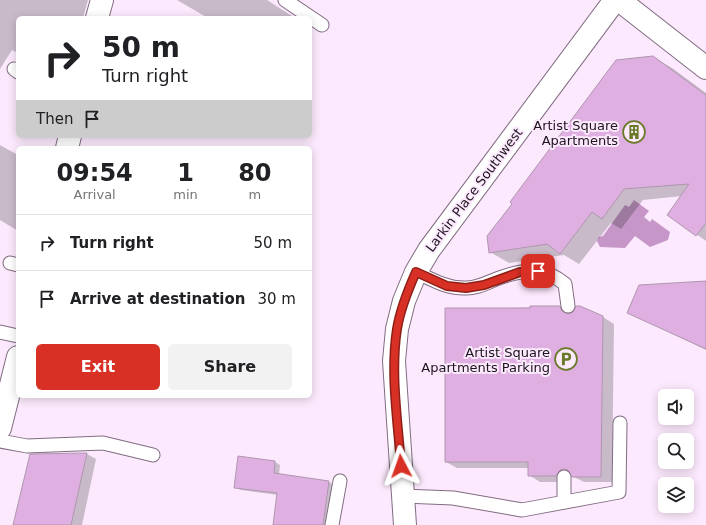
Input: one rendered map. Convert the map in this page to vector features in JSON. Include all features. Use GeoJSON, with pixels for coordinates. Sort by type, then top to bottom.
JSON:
{"type":"FeatureCollection","features":[{"type":"Feature","properties":{"kind":"street"},"geometry":{"type":"LineString","coordinates":[[98,16],[102,0]]}},
{"type":"Feature","properties":{"kind":"street","name":"Larkin Place Southwest"},"geometry":{"type":"LineString","coordinates":[[405,525],[394,361],[397,329],[404,301],[416,272],[434,243],[615,0]]}},
{"type":"Feature","properties":{"kind":"street"},"geometry":{"type":"LineString","coordinates":[[619,0],[706,68]]}},
{"type":"Feature","properties":{"kind":"street"},"geometry":{"type":"LineString","coordinates":[[0,428],[3,402],[16,363]]}},
{"type":"Feature","properties":{"kind":"lane"},"geometry":{"type":"LineString","coordinates":[[285,0],[309,16]]}},
{"type":"Feature","properties":{"kind":"lane"},"geometry":{"type":"LineString","coordinates":[[312,18],[322,25]]}},
{"type":"Feature","properties":{"kind":"lane"},"geometry":{"type":"LineString","coordinates":[[416,272],[447,286],[466,288],[484,285],[520,272],[538,271],[554,275],[565,284],[568,306]]}},
{"type":"Feature","properties":{"kind":"lane"},"geometry":{"type":"LineString","coordinates":[[0,332],[16,336]]}},
{"type":"Feature","properties":{"kind":"lane"},"geometry":{"type":"LineString","coordinates":[[403,496],[453,498],[522,510],[619,492],[620,423]]}},
{"type":"Feature","properties":{"kind":"lane"},"geometry":{"type":"LineString","coordinates":[[0,441],[27,446],[103,443],[153,455]]}},
{"type":"Feature","properties":{"kind":"lane"},"geometry":{"type":"LineString","coordinates":[[564,477],[564,502]]}},
{"type":"Feature","properties":{"kind":"lane"},"geometry":{"type":"LineString","coordinates":[[332,525],[340,481]]}},
{"type":"Feature","properties":{"kind":"shaded area"},"geometry":{"type":"Polygon","coordinates":[[[634,200],[649,211],[644,217],[650,222],[652,219],[670,232],[668,240],[650,247],[635,236],[625,248],[600,247],[597,241],[599,237],[603,236],[625,205],[629,207],[634,200]]]}},
{"type":"Feature","properties":{"kind":"building","name":"Artist Square Apartments"},"geometry":{"type":"Polygon","coordinates":[[[653,56],[706,95],[706,223],[696,236],[667,215],[689,184],[624,189],[602,219],[592,212],[560,254],[547,244],[489,253],[487,236],[512,204],[510,202],[616,60],[653,56]]]}},
{"type":"Feature","properties":{"kind":"building"},"geometry":{"type":"Polygon","coordinates":[[[706,281],[706,349],[627,313],[639,285],[706,281]]]}},
{"type":"Feature","properties":{"kind":"building"},"geometry":{"type":"Polygon","coordinates":[[[530,306],[560,306],[562,311],[569,314],[573,312],[576,306],[580,306],[603,316],[601,477],[572,477],[568,470],[564,469],[560,470],[556,476],[528,476],[528,462],[445,462],[445,308],[530,308],[530,306]]]}},
{"type":"Feature","properties":{"kind":"building"},"geometry":{"type":"Polygon","coordinates":[[[87,453],[71,525],[13,525],[30,454],[87,453]]]}},
{"type":"Feature","properties":{"kind":"building"},"geometry":{"type":"Polygon","coordinates":[[[238,456],[275,461],[274,473],[329,481],[323,525],[273,525],[277,493],[234,488],[238,456]]]}},
{"type":"Feature","properties":{"kind":"place","name":"Artist Square Apartments"},"geometry":{"type":"Point","coordinates":[634,132]}},
{"type":"Feature","properties":{"kind":"place","name":"Artist Square Apartments Parking"},"geometry":{"type":"Point","coordinates":[566,359]}},
{"type":"Feature","properties":{"kind":"route"},"geometry":{"type":"LineString","coordinates":[[401,466],[394,361],[397,329],[404,301],[416,272],[447,286],[466,288],[484,285],[499,278],[520,272],[538,271]]}}]}
